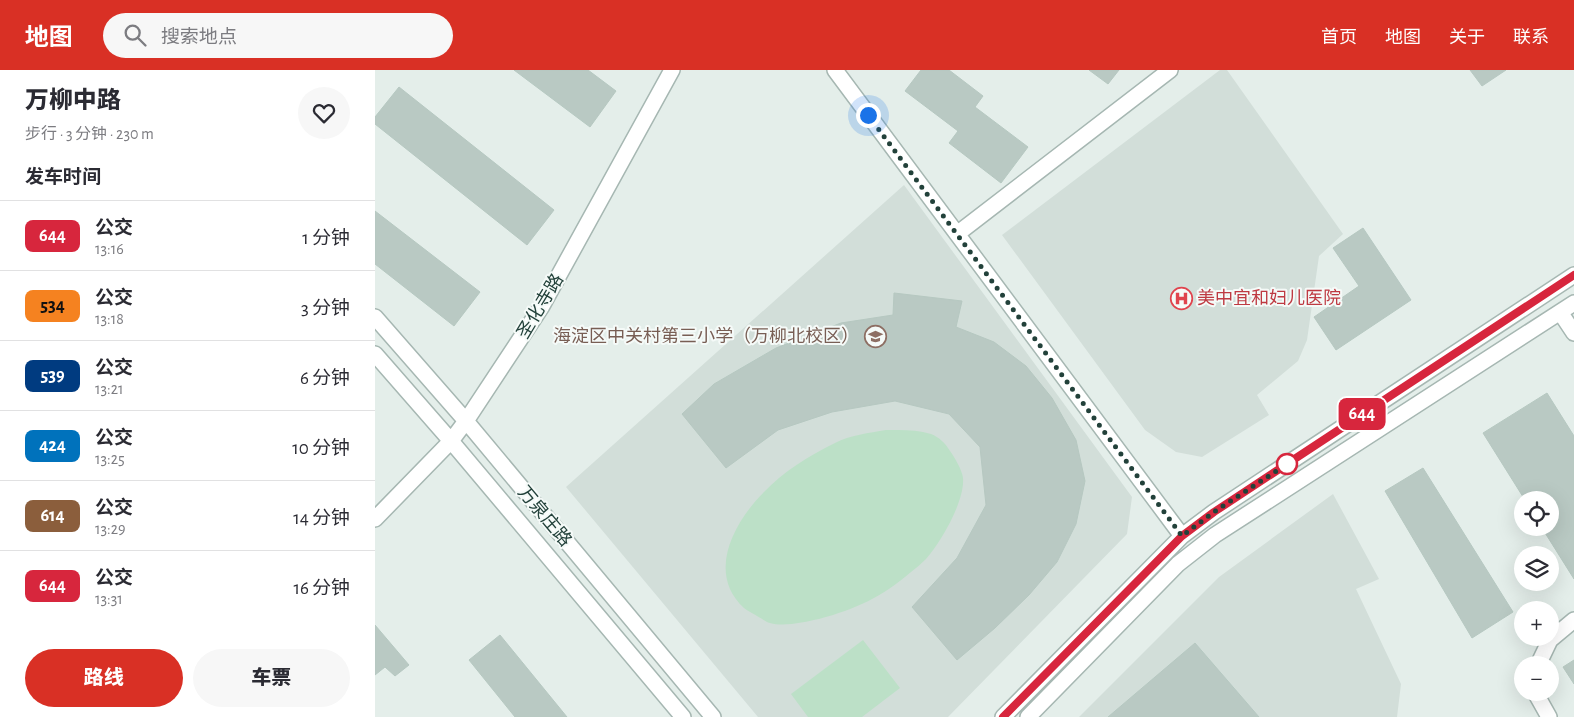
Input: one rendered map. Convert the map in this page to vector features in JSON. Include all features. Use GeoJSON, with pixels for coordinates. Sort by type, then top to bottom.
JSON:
{"type":"FeatureCollection","features":[{"type":"Feature","properties":{"kind":"street","name":"圣化寺路"},"geometry":{"type":"LineString","coordinates":[[375,519],[451,441],[542,306],[672,70]]}},
{"type":"Feature","properties":{"kind":"street"},"geometry":{"type":"LineString","coordinates":[[835,70],[1182,536]]}},
{"type":"Feature","properties":{"kind":"street"},"geometry":{"type":"LineString","coordinates":[[957,234],[1170,70]]}},
{"type":"Feature","properties":{"kind":"street"},"geometry":{"type":"LineString","coordinates":[[1003,717],[1182,536],[1214,512],[1574,275]]}},
{"type":"Feature","properties":{"kind":"street"},"geometry":{"type":"LineString","coordinates":[[1028,717],[1179,564],[1215,535],[1574,303]]}},
{"type":"Feature","properties":{"kind":"street"},"geometry":{"type":"LineString","coordinates":[[1561,312],[1574,333]]}},
{"type":"Feature","properties":{"kind":"street","name":"万泉庄路"},"geometry":{"type":"LineString","coordinates":[[375,317],[465,421],[713,717]]}},
{"type":"Feature","properties":{"kind":"street","name":"万泉庄路"},"geometry":{"type":"LineString","coordinates":[[375,354],[451,441],[683,717]]}},
{"type":"Feature","properties":{"kind":"street"},"geometry":{"type":"LineString","coordinates":[[1542,656],[1550,640],[1574,620]]}},
{"type":"Feature","properties":{"kind":"street"},"geometry":{"type":"LineString","coordinates":[[1540,701],[1549,717]]}},
{"type":"Feature","properties":{"kind":"shaded area","name":"美中宜和妇儿医院"},"geometry":{"type":"Polygon","coordinates":[[[1220,70],[1227,70],[1343,234],[1319,256],[1307,340],[1298,361],[1257,395],[1269,415],[1202,457],[1176,452],[1145,430],[1002,235],[1220,70]]]}},
{"type":"Feature","properties":{"kind":"shaded area","name":"海淀区中关村第三小学（万柳北校区）"},"geometry":{"type":"Polygon","coordinates":[[[904,185],[1132,497],[1127,534],[948,717],[758,717],[566,487],[904,185]]]}},
{"type":"Feature","properties":{"kind":"shaded area"},"geometry":{"type":"Polygon","coordinates":[[[1333,494],[1379,579],[1356,589],[1401,684],[1397,717],[1079,717],[1219,577],[1333,494]]]}},
{"type":"Feature","properties":{"kind":"green space"},"geometry":{"type":"Polygon","coordinates":[[[886,430],[925,432],[934,435],[946,446],[961,471],[963,487],[960,498],[951,521],[932,552],[900,581],[879,595],[857,606],[819,619],[801,623],[776,624],[767,622],[745,609],[733,594],[727,579],[726,564],[734,533],[753,504],[797,464],[816,453],[847,438],[886,430]]]}},
{"type":"Feature","properties":{"kind":"green space"},"geometry":{"type":"Polygon","coordinates":[[[863,640],[900,688],[862,717],[808,717],[791,694],[863,640]]]}},
{"type":"Feature","properties":{"kind":"building"},"geometry":{"type":"Polygon","coordinates":[[[514,70],[588,70],[616,91],[590,127],[514,70]]]}},
{"type":"Feature","properties":{"kind":"building"},"geometry":{"type":"Polygon","coordinates":[[[921,70],[949,70],[983,96],[975,107],[1028,147],[1001,183],[949,143],[958,131],[905,91],[921,70]]]}},
{"type":"Feature","properties":{"kind":"building"},"geometry":{"type":"Polygon","coordinates":[[[1089,70],[1119,70],[1108,84],[1089,70]]]}},
{"type":"Feature","properties":{"kind":"building"},"geometry":{"type":"Polygon","coordinates":[[[1470,70],[1506,70],[1482,86],[1470,70]]]}},
{"type":"Feature","properties":{"kind":"building"},"geometry":{"type":"Polygon","coordinates":[[[399,87],[554,210],[527,245],[375,124],[375,117],[399,87]]]}},
{"type":"Feature","properties":{"kind":"building"},"geometry":{"type":"Polygon","coordinates":[[[375,211],[480,292],[454,326],[375,264],[375,211]]]}},
{"type":"Feature","properties":{"kind":"building"},"geometry":{"type":"Polygon","coordinates":[[[1363,228],[1411,300],[1336,350],[1314,317],[1359,286],[1333,248],[1363,228]]]}},
{"type":"Feature","properties":{"kind":"building"},"geometry":{"type":"Polygon","coordinates":[[[894,293],[962,301],[956,327],[994,342],[1026,366],[1052,398],[1076,440],[1085,481],[1076,524],[1057,562],[1029,595],[995,628],[957,660],[912,607],[957,558],[986,505],[980,447],[949,414],[895,401],[832,412],[778,430],[726,468],[682,414],[714,384],[776,348],[841,323],[893,315],[894,293]]]}},
{"type":"Feature","properties":{"kind":"building"},"geometry":{"type":"Polygon","coordinates":[[[1547,393],[1574,436],[1574,579],[1559,555],[1559,546],[1553,546],[1547,536],[1559,536],[1559,491],[1519,491],[1483,433],[1547,393]]]}},
{"type":"Feature","properties":{"kind":"building"},"geometry":{"type":"Polygon","coordinates":[[[1423,468],[1513,612],[1472,638],[1385,491],[1423,468]]]}},
{"type":"Feature","properties":{"kind":"building"},"geometry":{"type":"Polygon","coordinates":[[[375,625],[409,665],[395,676],[385,667],[375,675],[375,625]]]}},
{"type":"Feature","properties":{"kind":"building"},"geometry":{"type":"Polygon","coordinates":[[[500,635],[567,717],[515,717],[469,660],[500,635]]]}},
{"type":"Feature","properties":{"kind":"building"},"geometry":{"type":"Polygon","coordinates":[[[1195,643],[1259,717],[1108,717],[1195,643]]]}},
{"type":"Feature","properties":{"kind":"building"},"geometry":{"type":"Polygon","coordinates":[[[1574,660],[1574,684],[1563,667],[1574,660]]]}},
{"type":"Feature","properties":{"kind":"bus line","name":"644"},"geometry":{"type":"LineString","coordinates":[[1003,717],[1182,536],[1214,512],[1574,275]]}},
{"type":"Feature","properties":{"kind":"place","name":"美中宜和妇儿医院"},"geometry":{"type":"Point","coordinates":[1181,298]}},
{"type":"Feature","properties":{"kind":"place","name":"海淀区中关村第三小学（万柳北校区）"},"geometry":{"type":"Point","coordinates":[875,336]}},
{"type":"Feature","properties":{"kind":"route"},"geometry":{"type":"LineString","coordinates":[[868,115],[1182,536],[1214,512],[1287,464]]}}]}
